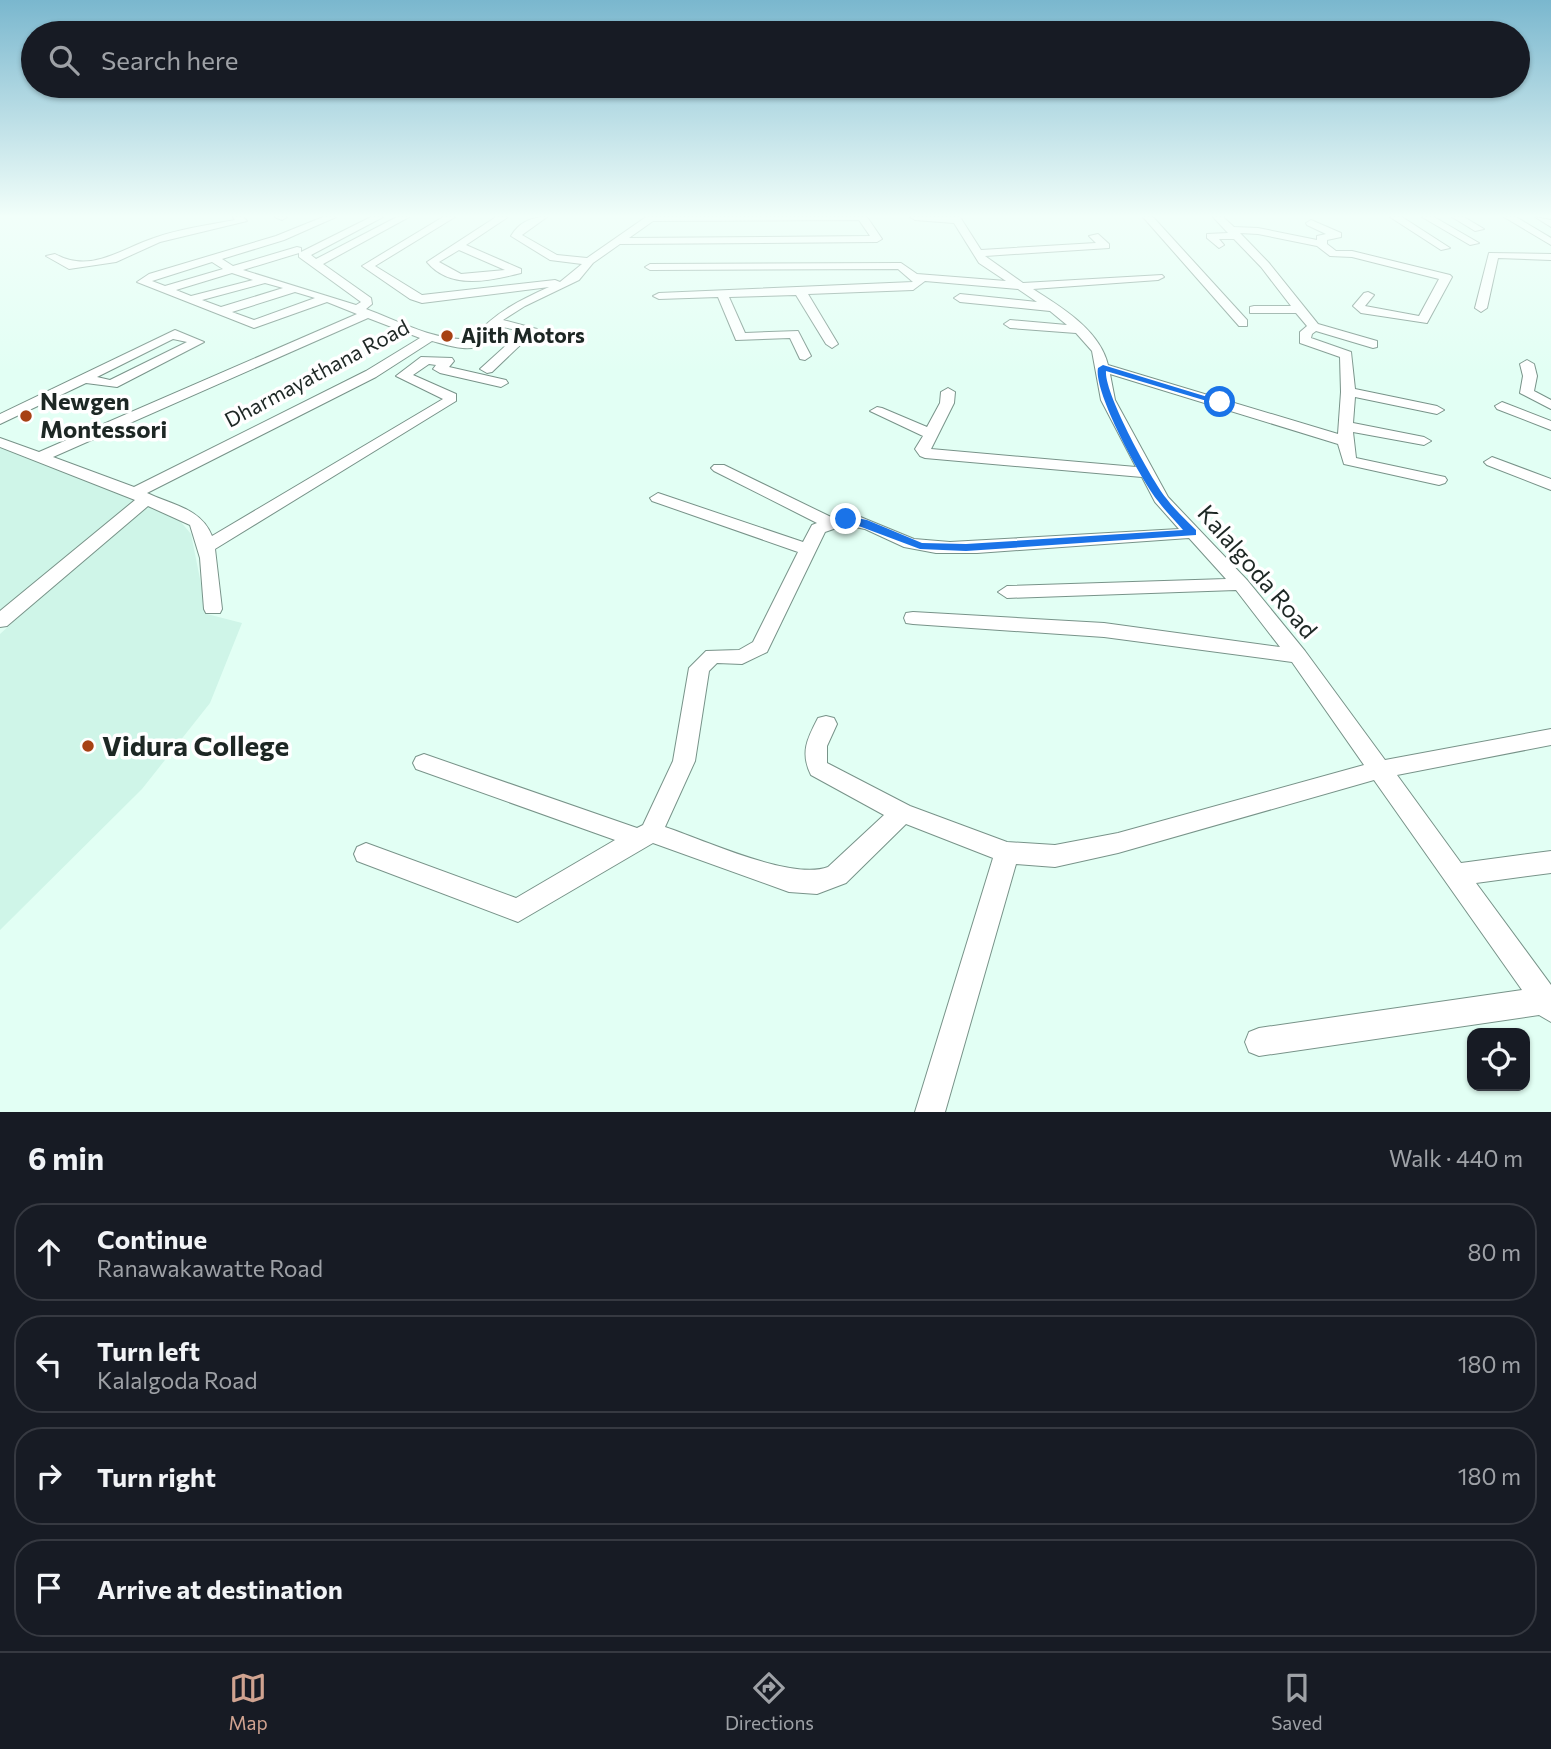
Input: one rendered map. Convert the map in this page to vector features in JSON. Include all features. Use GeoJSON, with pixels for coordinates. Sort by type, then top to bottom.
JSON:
{"type":"FeatureCollection","features":[{"type":"Feature","properties":{"kind":"street"},"geometry":{"type":"LineString","coordinates":[[175,269],[153,275],[143,282],[254,324],[327,298]]}},
{"type":"Feature","properties":{"kind":"street"},"geometry":{"type":"LineString","coordinates":[[165,290],[236,269]]}},
{"type":"Feature","properties":{"kind":"street"},"geometry":{"type":"LineString","coordinates":[[40,457],[362,311],[367,300],[321,269]]}},
{"type":"Feature","properties":{"kind":"street"},"geometry":{"type":"LineString","coordinates":[[372,269],[422,299],[569,279]]}},
{"type":"Feature","properties":{"kind":"street"},"geometry":{"type":"LineString","coordinates":[[440,269],[452,276],[470,278],[517,271]]}},
{"type":"Feature","properties":{"kind":"street"},"geometry":{"type":"LineString","coordinates":[[512,269],[546,278],[569,279]]}},
{"type":"Feature","properties":{"kind":"street"},"geometry":{"type":"LineString","coordinates":[[501,383],[440,369],[444,362],[476,343],[493,322],[513,308],[585,269]]}},
{"type":"Feature","properties":{"kind":"street"},"geometry":{"type":"LineString","coordinates":[[659,296],[913,287],[920,282],[904,269]]}},
{"type":"Feature","properties":{"kind":"street","name":"Kalalgoda Road"},"geometry":{"type":"LineString","coordinates":[[995,269],[1054,308],[1098,350],[1103,368],[1101,376],[1108,400],[1161,499],[1241,584],[1298,656],[1377,770],[1548,1004]]}},
{"type":"Feature","properties":{"kind":"street"},"geometry":{"type":"LineString","coordinates":[[1195,269],[1243,323]]}},
{"type":"Feature","properties":{"kind":"street"},"geometry":{"type":"LineString","coordinates":[[1268,269],[1314,327],[1373,344]]}},
{"type":"Feature","properties":{"kind":"street"},"geometry":{"type":"LineString","coordinates":[[1368,295],[1359,306],[1361,309],[1423,320],[1446,276],[1416,269]]}},
{"type":"Feature","properties":{"kind":"street"},"geometry":{"type":"LineString","coordinates":[[1481,308],[1490,269]]}},
{"type":"Feature","properties":{"kind":"street"},"geometry":{"type":"LineString","coordinates":[[232,270],[327,298],[430,337]]}},
{"type":"Feature","properties":{"kind":"street"},"geometry":{"type":"LineString","coordinates":[[916,277],[1023,286],[1158,277]]}},
{"type":"Feature","properties":{"kind":"street"},"geometry":{"type":"LineString","coordinates":[[190,300],[267,279]]}},
{"type":"Feature","properties":{"kind":"street"},"geometry":{"type":"LineString","coordinates":[[219,312],[296,288]]}},
{"type":"Feature","properties":{"kind":"street"},"geometry":{"type":"LineString","coordinates":[[800,291],[832,344]]}},
{"type":"Feature","properties":{"kind":"street"},"geometry":{"type":"LineString","coordinates":[[722,293],[740,337],[794,334],[806,356]]}},
{"type":"Feature","properties":{"kind":"street"},"geometry":{"type":"LineString","coordinates":[[960,298],[1054,308]]}},
{"type":"Feature","properties":{"kind":"street"},"geometry":{"type":"LineString","coordinates":[[1254,310],[1301,309]]}},
{"type":"Feature","properties":{"kind":"street"},"geometry":{"type":"LineString","coordinates":[[487,369],[531,329],[493,322]]}},
{"type":"Feature","properties":{"kind":"street"},"geometry":{"type":"LineString","coordinates":[[1010,324],[1080,330]]}},
{"type":"Feature","properties":{"kind":"street"},"geometry":{"type":"LineString","coordinates":[[1314,327],[1306,332],[1304,340],[1346,355],[1346,434],[1349,461],[1439,480]]}},
{"type":"Feature","properties":{"kind":"street"},"geometry":{"type":"LineString","coordinates":[[0,420],[83,378],[175,334],[198,342],[112,383],[83,378]]}},
{"type":"Feature","properties":{"kind":"street","name":"Dharmayathana Road"},"geometry":{"type":"LineString","coordinates":[[0,621],[140,496],[371,374],[430,337],[458,344],[476,343]]}},
{"type":"Feature","properties":{"kind":"street"},"geometry":{"type":"LineString","coordinates":[[206,547],[449,401],[450,397],[402,376],[426,360],[444,362]]}},
{"type":"Feature","properties":{"kind":"street"},"geometry":{"type":"LineString","coordinates":[[1527,364],[1531,376],[1527,393],[1551,405]]}},
{"type":"Feature","properties":{"kind":"street"},"geometry":{"type":"LineString","coordinates":[[1103,368],[1346,434],[1424,441]]}},
{"type":"Feature","properties":{"kind":"street"},"geometry":{"type":"LineString","coordinates":[[948,392],[947,404],[923,449],[925,453],[1146,473]]}},
{"type":"Feature","properties":{"kind":"street"},"geometry":{"type":"LineString","coordinates":[[1348,392],[1437,410]]}},
{"type":"Feature","properties":{"kind":"street"},"geometry":{"type":"LineString","coordinates":[[1502,406],[1551,426]]}},
{"type":"Feature","properties":{"kind":"street"},"geometry":{"type":"LineString","coordinates":[[877,411],[931,433]]}},
{"type":"Feature","properties":{"kind":"street"},"geometry":{"type":"LineString","coordinates":[[0,442],[194,518],[202,529],[206,547],[213,609]]}},
{"type":"Feature","properties":{"kind":"street"},"geometry":{"type":"LineString","coordinates":[[1492,462],[1551,485]]}},
{"type":"Feature","properties":{"kind":"street"},"geometry":{"type":"LineString","coordinates":[[719,468],[828,522]]}},
{"type":"Feature","properties":{"kind":"street"},"geometry":{"type":"LineString","coordinates":[[658,498],[808,550]]}},
{"type":"Feature","properties":{"kind":"street"},"geometry":{"type":"LineString","coordinates":[[366,854],[518,910],[645,836],[684,761],[699,668],[713,656],[743,657],[760,647],[818,529],[828,522],[846,519],[863,522],[920,546],[966,548],[1192,533]]}},
{"type":"Feature","properties":{"kind":"street"},"geometry":{"type":"LineString","coordinates":[[1007,592],[1241,584]]}},
{"type":"Feature","properties":{"kind":"street"},"geometry":{"type":"LineString","coordinates":[[913,618],[1104,631],[1298,656]]}},
{"type":"Feature","properties":{"kind":"street"},"geometry":{"type":"LineString","coordinates":[[826,724],[816,743],[813,759],[819,769],[902,813],[1007,853],[1055,856],[1118,843],[1377,770],[1551,737]]}},
{"type":"Feature","properties":{"kind":"street"},"geometry":{"type":"LineString","coordinates":[[424,763],[789,881],[817,883],[837,875],[902,813]]}},
{"type":"Feature","properties":{"kind":"street"},"geometry":{"type":"LineString","coordinates":[[930,1112],[1007,853]]}},
{"type":"Feature","properties":{"kind":"street"},"geometry":{"type":"LineString","coordinates":[[1455,875],[1551,862]]}},
{"type":"Feature","properties":{"kind":"street"},"geometry":{"type":"LineString","coordinates":[[1259,1042],[1548,1004]]}},
{"type":"Feature","properties":{"kind":"shaded area"},"geometry":{"type":"Polygon","coordinates":[[[0,445],[129,496],[135,502],[0,617],[0,445]]]}},
{"type":"Feature","properties":{"kind":"shaded area","name":"Vidura College"},"geometry":{"type":"Polygon","coordinates":[[[145,504],[174,514],[191,534],[207,614],[242,623],[210,703],[142,789],[0,930],[0,634],[145,504]]]}},
{"type":"Feature","properties":{"kind":"place","name":"Ajith Motors"},"geometry":{"type":"Point","coordinates":[447,336]}},
{"type":"Feature","properties":{"kind":"place","name":"Newgen Montessori"},"geometry":{"type":"Point","coordinates":[26,416]}},
{"type":"Feature","properties":{"kind":"place","name":"Vidura College"},"geometry":{"type":"Point","coordinates":[88,746]}},
{"type":"Feature","properties":{"kind":"route"},"geometry":{"type":"LineString","coordinates":[[846,519],[863,522],[920,546],[966,548],[1192,533],[1161,499],[1146,473],[1108,400],[1101,376],[1103,368],[1220,402]]}}]}
